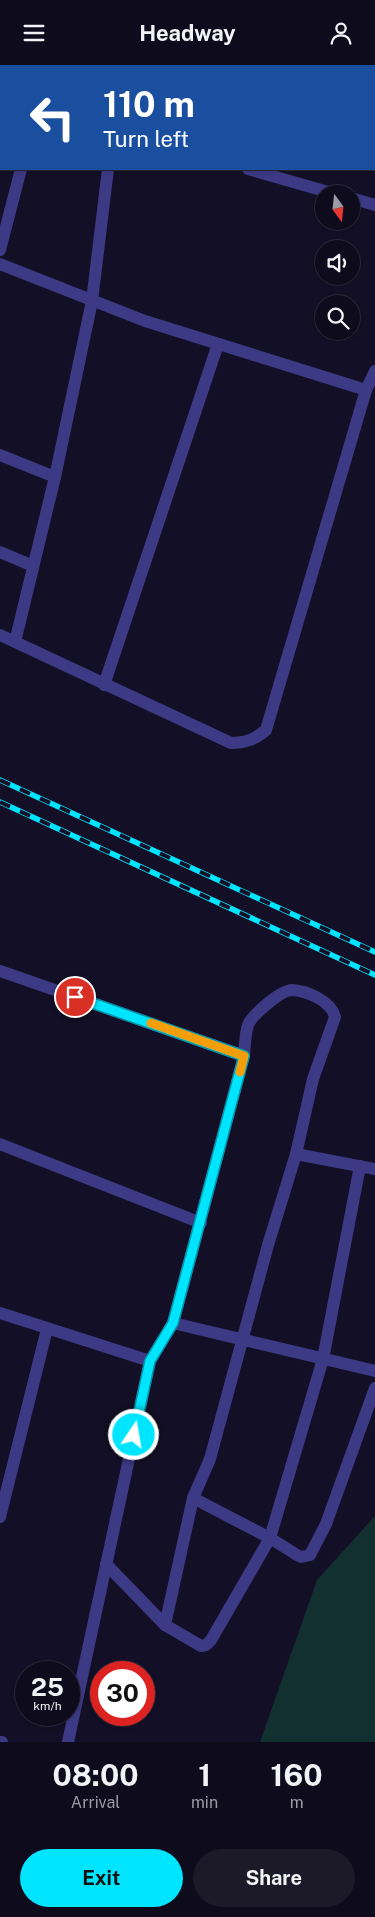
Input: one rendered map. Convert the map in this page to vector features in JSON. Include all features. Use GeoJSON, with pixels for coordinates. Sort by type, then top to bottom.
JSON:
{"type":"FeatureCollection","features":[{"type":"Feature","properties":{"kind":"street"},"geometry":{"type":"LineString","coordinates":[[0,250],[21,170]]}},
{"type":"Feature","properties":{"kind":"street"},"geometry":{"type":"LineString","coordinates":[[15,642],[55,477],[92,301],[108,170]]}},
{"type":"Feature","properties":{"kind":"street"},"geometry":{"type":"LineString","coordinates":[[251,170],[315,188]]}},
{"type":"Feature","properties":{"kind":"street"},"geometry":{"type":"LineString","coordinates":[[360,201],[375,205]]}},
{"type":"Feature","properties":{"kind":"street"},"geometry":{"type":"LineString","coordinates":[[0,264],[145,321],[366,390]]}},
{"type":"Feature","properties":{"kind":"street"},"geometry":{"type":"LineString","coordinates":[[104,685],[218,344]]}},
{"type":"Feature","properties":{"kind":"street"},"geometry":{"type":"LineString","coordinates":[[0,635],[231,743],[247,742],[257,737],[266,730],[366,390],[375,371]]}},
{"type":"Feature","properties":{"kind":"street"},"geometry":{"type":"LineString","coordinates":[[0,455],[55,477]]}},
{"type":"Feature","properties":{"kind":"street"},"geometry":{"type":"LineString","coordinates":[[0,552],[33,566]]}},
{"type":"Feature","properties":{"kind":"street"},"geometry":{"type":"LineString","coordinates":[[0,971],[244,1056]]}},
{"type":"Feature","properties":{"kind":"street"},"geometry":{"type":"LineString","coordinates":[[68,1742],[150,1361],[173,1323],[244,1056],[248,1024],[261,1009],[284,992],[291,990],[324,1001],[333,1011],[335,1017],[313,1079],[296,1154],[268,1245],[210,1459],[193,1498],[164,1625]]}},
{"type":"Feature","properties":{"kind":"street"},"geometry":{"type":"LineString","coordinates":[[0,1144],[201,1223]]}},
{"type":"Feature","properties":{"kind":"street"},"geometry":{"type":"LineString","coordinates":[[296,1154],[375,1169]]}},
{"type":"Feature","properties":{"kind":"street"},"geometry":{"type":"LineString","coordinates":[[106,1564],[164,1625],[201,1646],[206,1645],[211,1640],[270,1538],[323,1359],[360,1166]]}},
{"type":"Feature","properties":{"kind":"street"},"geometry":{"type":"LineString","coordinates":[[0,1313],[150,1361]]}},
{"type":"Feature","properties":{"kind":"street"},"geometry":{"type":"LineString","coordinates":[[173,1323],[375,1371]]}},
{"type":"Feature","properties":{"kind":"street"},"geometry":{"type":"LineString","coordinates":[[0,1517],[47,1329]]}},
{"type":"Feature","properties":{"kind":"street"},"geometry":{"type":"LineString","coordinates":[[193,1498],[302,1557],[310,1555],[326,1524],[375,1388]]}},
{"type":"Feature","properties":{"kind":"green space"},"geometry":{"type":"Polygon","coordinates":[[[375,1516],[375,1742],[260,1742],[317,1580],[375,1516]]]}},
{"type":"Feature","properties":{"kind":"railway"},"geometry":{"type":"LineString","coordinates":[[0,780],[375,952]]}},
{"type":"Feature","properties":{"kind":"railway"},"geometry":{"type":"LineString","coordinates":[[0,802],[375,975]]}},
{"type":"Feature","properties":{"kind":"slow traffic"},"geometry":{"type":"LineString","coordinates":[[151,1023],[244,1056],[240,1072]]}},
{"type":"Feature","properties":{"kind":"route"},"geometry":{"type":"LineString","coordinates":[[75,997],[244,1056],[173,1323],[150,1361],[134,1435]]}}]}
